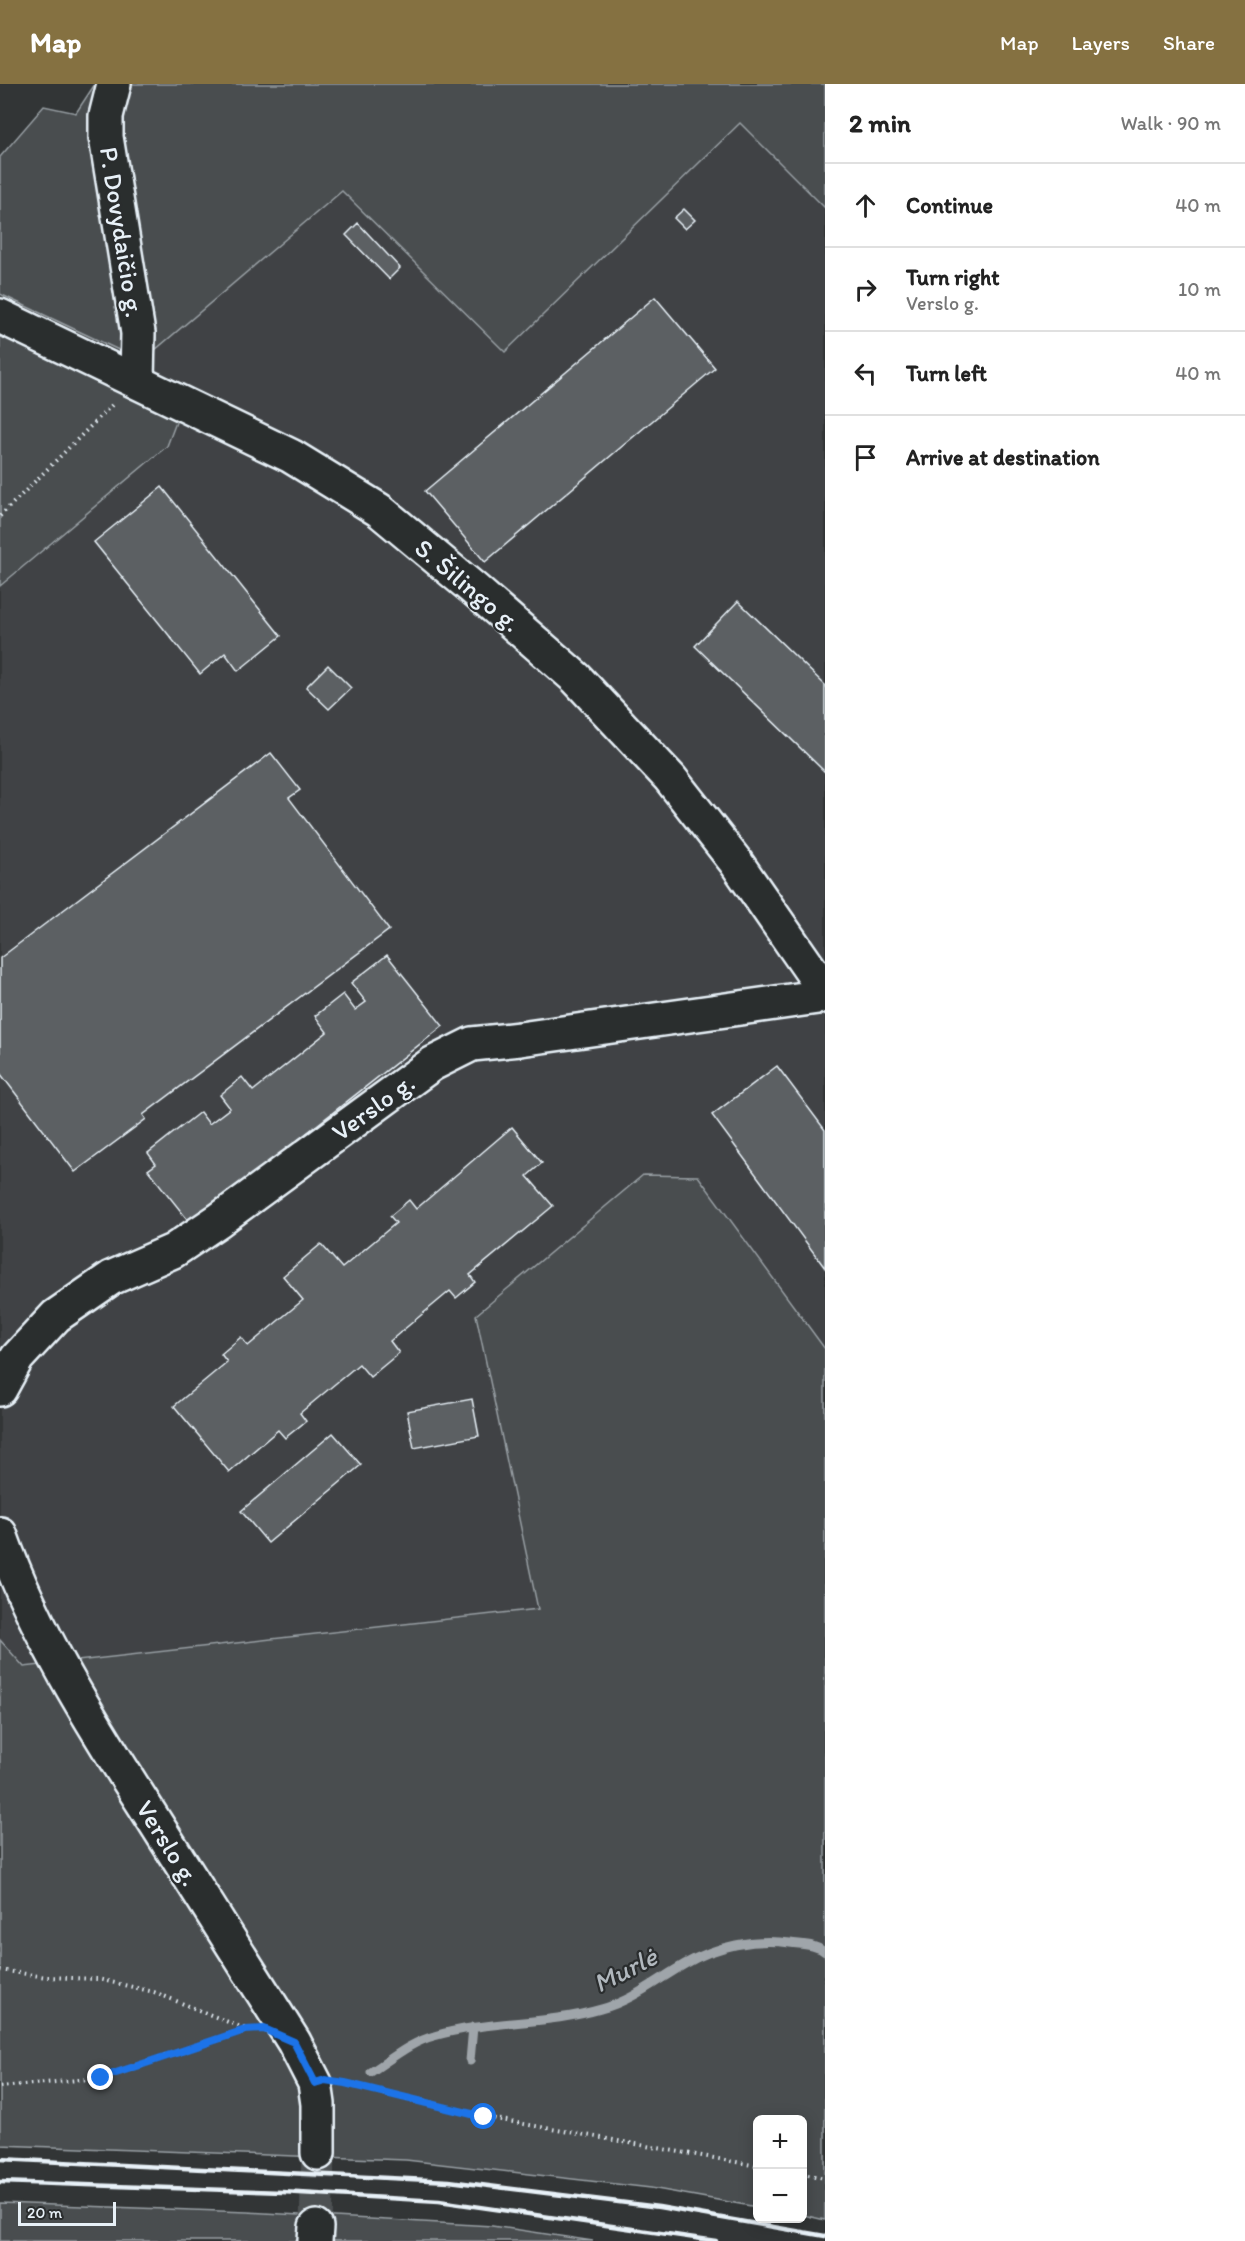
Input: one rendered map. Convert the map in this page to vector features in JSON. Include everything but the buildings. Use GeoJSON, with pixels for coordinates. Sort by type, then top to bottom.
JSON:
{"type":"FeatureCollection","features":[{"type":"Feature","properties":{"kind":"street","name":"P. Dovydaičio g."},"geometry":{"type":"LineString","coordinates":[[114,84],[106,116],[106,137],[138,333],[137,381]]}},
{"type":"Feature","properties":{"kind":"street","name":"S. Šilingo g."},"geometry":{"type":"LineString","coordinates":[[0,316],[291,456],[379,510],[567,671],[670,778],[735,861],[825,994]]}},
{"type":"Feature","properties":{"kind":"street","name":"Verslo g."},"geometry":{"type":"LineString","coordinates":[[0,1389],[17,1358],[56,1316],[111,1278],[173,1251],[432,1064],[472,1044],[825,994]]}},
{"type":"Feature","properties":{"kind":"street","name":"Verslo g."},"geometry":{"type":"LineString","coordinates":[[0,1534],[12,1568],[60,1668],[119,1767],[294,2042],[315,2083],[318,2104],[318,2153]]}},
{"type":"Feature","properties":{"kind":"path"},"geometry":{"type":"LineString","coordinates":[[0,516],[137,381]]}},
{"type":"Feature","properties":{"kind":"path"},"geometry":{"type":"LineString","coordinates":[[0,1970],[46,1977],[98,1979],[154,1992],[245,2030]]}},
{"type":"Feature","properties":{"kind":"path"},"geometry":{"type":"LineString","coordinates":[[0,2087],[101,2078],[245,2030],[264,2029],[294,2042]]}},
{"type":"Feature","properties":{"kind":"path"},"geometry":{"type":"LineString","coordinates":[[315,2083],[325,2080],[345,2083],[484,2117],[753,2165]]}},
{"type":"Feature","properties":{"kind":"path"},"geometry":{"type":"LineString","coordinates":[[807,2175],[825,2178]]}},
{"type":"Feature","properties":{"kind":"shaded area"},"geometry":{"type":"Polygon","coordinates":[[[95,84],[825,84],[825,208],[740,123],[505,352],[342,191],[142,361],[0,294],[0,157],[44,106],[76,113],[95,84]]]}},
{"type":"Feature","properties":{"kind":"shaded area"},"geometry":{"type":"Polygon","coordinates":[[[740,123],[825,208],[825,1349],[698,1176],[476,1315],[538,1609],[23,1667],[0,1640],[0,586],[167,446],[142,361],[342,191],[505,351],[740,123]]]}},
{"type":"Feature","properties":{"kind":"shaded area"},"geometry":{"type":"Polygon","coordinates":[[[0,331],[178,417],[167,446],[0,586],[0,331]]]}},
{"type":"Feature","properties":{"kind":"shaded area"},"geometry":{"type":"Polygon","coordinates":[[[643,1175],[698,1176],[825,1349],[825,2220],[807,2216],[807,2115],[753,2115],[753,2206],[651,2188],[406,2160],[0,2145],[0,1640],[24,1667],[538,1609],[476,1315],[643,1175]]]}},
{"type":"Feature","properties":{"kind":"shaded area"},"geometry":{"type":"Polygon","coordinates":[[[0,2203],[247,2212],[492,2226],[593,2241],[0,2241],[0,2203]]]}},
{"type":"Feature","properties":{"kind":"waterway","name":"Murlė"},"geometry":{"type":"LineString","coordinates":[[371,2072],[409,2047],[434,2036],[476,2027],[560,2018],[601,2009],[634,1995],[697,1958],[723,1948],[750,1943],[777,1942],[813,1946],[825,1952]]}},
{"type":"Feature","properties":{"kind":"waterway","name":"Murlė"},"geometry":{"type":"LineString","coordinates":[[470,2061],[473,2027]]}},
{"type":"Feature","properties":{"kind":"tunnel"},"geometry":{"type":"LineString","coordinates":[[316,2227],[318,2153]]}},
{"type":"Feature","properties":{"kind":"railway"},"geometry":{"type":"LineString","coordinates":[[0,2159],[449,2181],[659,2207],[825,2236]]}},
{"type":"Feature","properties":{"kind":"railway"},"geometry":{"type":"LineString","coordinates":[[0,2182],[282,2192],[439,2201],[716,2241]]}},
{"type":"Feature","properties":{"kind":"route"},"geometry":{"type":"LineString","coordinates":[[101,2078],[194,2045],[245,2030],[264,2029],[294,2042],[315,2083],[325,2080],[345,2083],[484,2117]]}}]}
